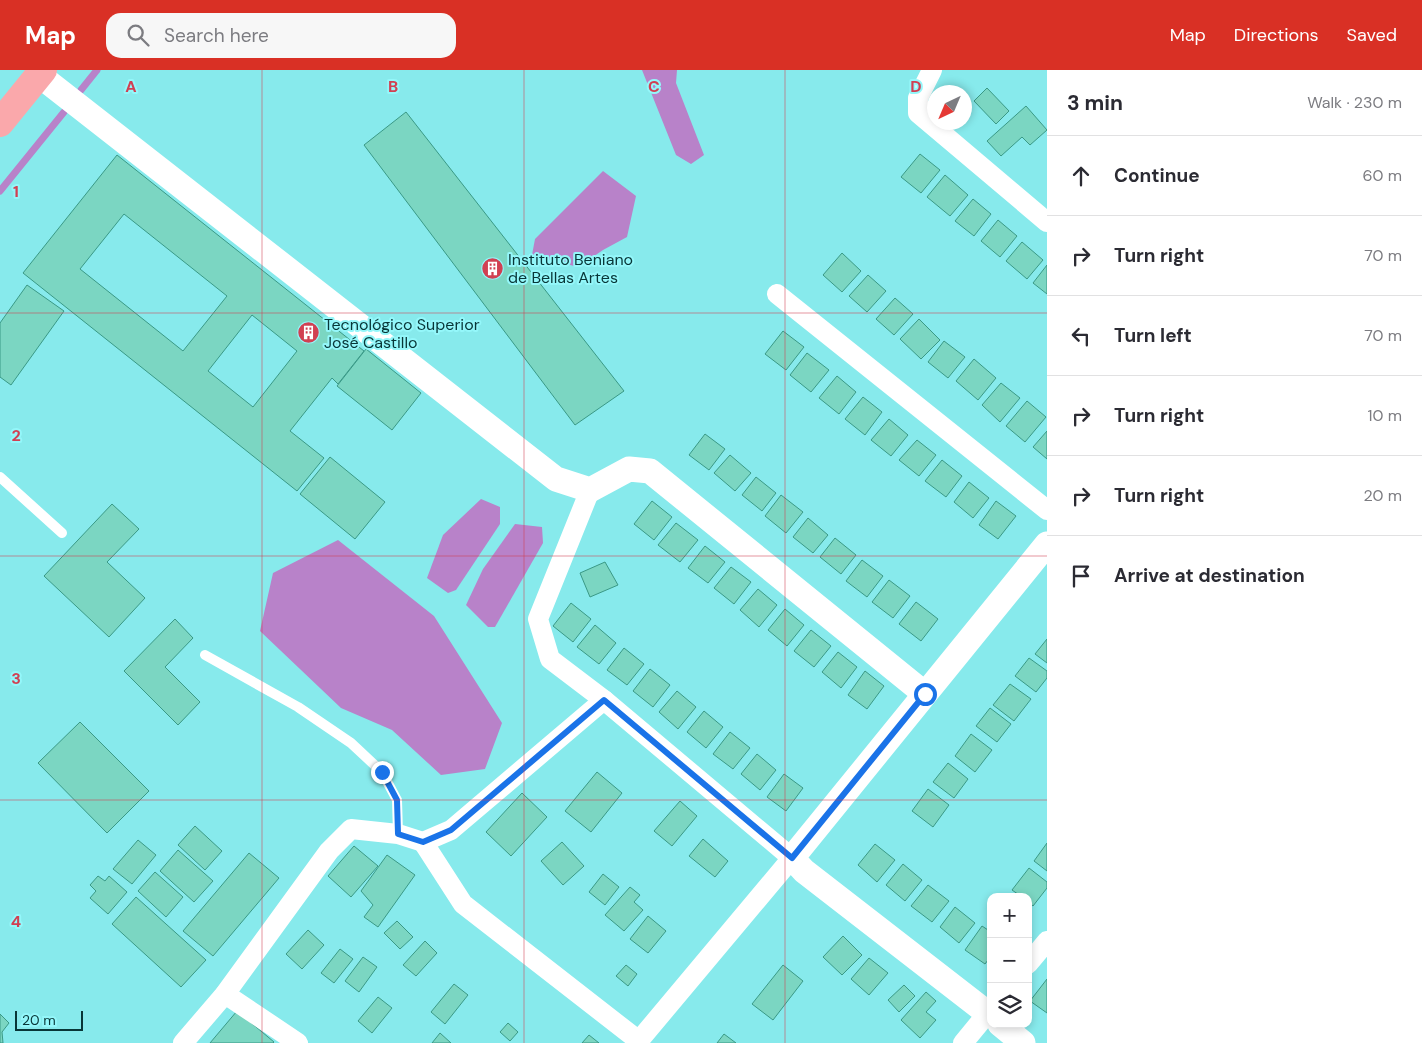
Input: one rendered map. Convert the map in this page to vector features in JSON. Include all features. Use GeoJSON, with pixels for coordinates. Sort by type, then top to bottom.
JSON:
{"type":"FeatureCollection","features":[{"type":"Feature","properties":{"kind":"highway"},"geometry":{"type":"LineString","coordinates":[[0,123],[41,73]]}},
{"type":"Feature","properties":{"kind":"street"},"geometry":{"type":"LineString","coordinates":[[932,70],[918,98],[918,113],[1047,222]]}},
{"type":"Feature","properties":{"kind":"street"},"geometry":{"type":"LineString","coordinates":[[41,73],[556,479],[590,490]]}},
{"type":"Feature","properties":{"kind":"street"},"geometry":{"type":"LineString","coordinates":[[777,294],[1047,510]]}},
{"type":"Feature","properties":{"kind":"street"},"geometry":{"type":"LineString","coordinates":[[925,694],[650,472],[629,469],[590,490],[538,618],[550,659],[604,700],[792,858],[804,871],[987,1012]]}},
{"type":"Feature","properties":{"kind":"street"},"geometry":{"type":"LineString","coordinates":[[183,1043],[225,994],[329,851],[351,829],[398,834],[423,842],[463,904],[638,1042],[792,858],[1047,544]]}},
{"type":"Feature","properties":{"kind":"street"},"geometry":{"type":"LineString","coordinates":[[423,842],[451,830],[604,700]]}},
{"type":"Feature","properties":{"kind":"street"},"geometry":{"type":"LineString","coordinates":[[1032,959],[1047,941]]}},
{"type":"Feature","properties":{"kind":"street"},"geometry":{"type":"LineString","coordinates":[[225,994],[298,1043]]}},
{"type":"Feature","properties":{"kind":"street"},"geometry":{"type":"LineString","coordinates":[[963,1043],[987,1021]]}},
{"type":"Feature","properties":{"kind":"street"},"geometry":{"type":"LineString","coordinates":[[1006,1028],[1024,1043]]}},
{"type":"Feature","properties":{"kind":"lane"},"geometry":{"type":"LineString","coordinates":[[0,478],[62,533]]}},
{"type":"Feature","properties":{"kind":"lane"},"geometry":{"type":"LineString","coordinates":[[205,655],[298,707],[351,743],[382,772],[397,800],[398,834]]}},
{"type":"Feature","properties":{"kind":"shaded area"},"geometry":{"type":"Polygon","coordinates":[[[642,70],[677,70],[676,83],[704,155],[691,164],[676,155],[642,70]]]}},
{"type":"Feature","properties":{"kind":"shaded area"},"geometry":{"type":"Polygon","coordinates":[[[603,171],[636,196],[627,237],[578,267],[532,255],[535,239],[603,171]]]}},
{"type":"Feature","properties":{"kind":"shaded area"},"geometry":{"type":"Polygon","coordinates":[[[481,499],[500,507],[500,524],[456,590],[448,593],[427,578],[443,535],[481,499]]]}},
{"type":"Feature","properties":{"kind":"shaded area"},"geometry":{"type":"Polygon","coordinates":[[[515,524],[542,527],[543,543],[495,627],[488,627],[466,605],[483,569],[515,524]]]}},
{"type":"Feature","properties":{"kind":"shaded area"},"geometry":{"type":"Polygon","coordinates":[[[338,540],[434,616],[502,723],[485,769],[441,775],[392,730],[341,708],[260,631],[273,573],[338,540]]]}},
{"type":"Feature","properties":{"kind":"building"},"geometry":{"type":"Polygon","coordinates":[[[987,88],[1009,111],[996,124],[974,101],[987,88]]]}},
{"type":"Feature","properties":{"kind":"building"},"geometry":{"type":"Polygon","coordinates":[[[1026,106],[1047,130],[1030,145],[1022,137],[1001,156],[987,141],[1026,106]]]}},
{"type":"Feature","properties":{"kind":"building","name":"Instituto Beniano de Bellas Artes"},"geometry":{"type":"Polygon","coordinates":[[[406,112],[624,391],[575,425],[364,145],[406,112]]]}},
{"type":"Feature","properties":{"kind":"building"},"geometry":{"type":"Polygon","coordinates":[[[920,154],[940,170],[921,193],[901,177],[920,154]]]}},
{"type":"Feature","properties":{"kind":"building","name":"Tecnológico Superior José Castillo"},"geometry":{"type":"Polygon","coordinates":[[[117,155],[364,351],[338,384],[332,378],[290,431],[324,458],[297,491],[23,273],[117,155]],[[124,214],[80,269],[183,351],[227,296],[124,214]],[[252,315],[208,371],[253,407],[297,351],[252,315]]]}},
{"type":"Feature","properties":{"kind":"building"},"geometry":{"type":"Polygon","coordinates":[[[945,175],[968,195],[950,216],[927,197],[945,175]]]}},
{"type":"Feature","properties":{"kind":"building"},"geometry":{"type":"Polygon","coordinates":[[[973,199],[991,214],[974,236],[955,221],[973,199]]]}},
{"type":"Feature","properties":{"kind":"building"},"geometry":{"type":"Polygon","coordinates":[[[998,220],[1017,236],[1000,257],[981,241],[998,220]]]}},
{"type":"Feature","properties":{"kind":"building"},"geometry":{"type":"Polygon","coordinates":[[[1022,242],[1043,260],[1027,279],[1006,261],[1022,242]]]}},
{"type":"Feature","properties":{"kind":"building"},"geometry":{"type":"Polygon","coordinates":[[[842,253],[861,271],[842,292],[823,275],[842,253]]]}},
{"type":"Feature","properties":{"kind":"building"},"geometry":{"type":"Polygon","coordinates":[[[1047,265],[1047,294],[1033,283],[1047,265]]]}},
{"type":"Feature","properties":{"kind":"building"},"geometry":{"type":"Polygon","coordinates":[[[868,275],[886,291],[867,312],[849,296],[868,275]]]}},
{"type":"Feature","properties":{"kind":"building"},"geometry":{"type":"Polygon","coordinates":[[[27,285],[64,311],[11,385],[0,377],[0,323],[27,285]]]}},
{"type":"Feature","properties":{"kind":"building"},"geometry":{"type":"Polygon","coordinates":[[[895,298],[913,314],[894,335],[876,319],[895,298]]]}},
{"type":"Feature","properties":{"kind":"building"},"geometry":{"type":"Polygon","coordinates":[[[919,319],[940,340],[921,359],[900,339],[919,319]]]}},
{"type":"Feature","properties":{"kind":"building"},"geometry":{"type":"Polygon","coordinates":[[[783,331],[804,347],[786,370],[765,354],[783,331]]]}},
{"type":"Feature","properties":{"kind":"building"},"geometry":{"type":"Polygon","coordinates":[[[944,341],[965,357],[948,378],[928,362],[944,341]]]}},
{"type":"Feature","properties":{"kind":"building"},"geometry":{"type":"Polygon","coordinates":[[[366,349],[421,393],[392,430],[337,386],[366,349]]]}},
{"type":"Feature","properties":{"kind":"building"},"geometry":{"type":"Polygon","coordinates":[[[807,353],[829,370],[811,392],[790,375],[807,353]]]}},
{"type":"Feature","properties":{"kind":"building"},"geometry":{"type":"Polygon","coordinates":[[[974,359],[996,378],[978,400],[956,381],[974,359]]]}},
{"type":"Feature","properties":{"kind":"building"},"geometry":{"type":"Polygon","coordinates":[[[837,376],[856,392],[839,414],[819,398],[837,376]]]}},
{"type":"Feature","properties":{"kind":"building"},"geometry":{"type":"Polygon","coordinates":[[[1001,383],[1020,398],[1000,422],[982,405],[1001,383]]]}},
{"type":"Feature","properties":{"kind":"building"},"geometry":{"type":"Polygon","coordinates":[[[863,397],[882,412],[865,435],[845,419],[863,397]]]}},
{"type":"Feature","properties":{"kind":"building"},"geometry":{"type":"Polygon","coordinates":[[[1027,401],[1046,417],[1025,442],[1006,426],[1027,401]]]}},
{"type":"Feature","properties":{"kind":"building"},"geometry":{"type":"Polygon","coordinates":[[[889,419],[908,435],[891,456],[871,440],[889,419]]]}},
{"type":"Feature","properties":{"kind":"building"},"geometry":{"type":"Polygon","coordinates":[[[1047,431],[1047,459],[1033,447],[1047,431]]]}},
{"type":"Feature","properties":{"kind":"building"},"geometry":{"type":"Polygon","coordinates":[[[705,434],[725,449],[709,470],[689,455],[705,434]]]}},
{"type":"Feature","properties":{"kind":"building"},"geometry":{"type":"Polygon","coordinates":[[[917,440],[936,455],[919,476],[899,460],[917,440]]]}},
{"type":"Feature","properties":{"kind":"building"},"geometry":{"type":"Polygon","coordinates":[[[730,455],[751,473],[735,491],[714,473],[730,455]]]}},
{"type":"Feature","properties":{"kind":"building"},"geometry":{"type":"Polygon","coordinates":[[[330,457],[385,502],[355,539],[300,494],[330,457]]]}},
{"type":"Feature","properties":{"kind":"building"},"geometry":{"type":"Polygon","coordinates":[[[942,460],[962,476],[946,497],[925,481],[942,460]]]}},
{"type":"Feature","properties":{"kind":"building"},"geometry":{"type":"Polygon","coordinates":[[[756,477],[776,493],[762,511],[742,495],[756,477]]]}},
{"type":"Feature","properties":{"kind":"building"},"geometry":{"type":"Polygon","coordinates":[[[969,482],[989,498],[973,518],[954,502],[969,482]]]}},
{"type":"Feature","properties":{"kind":"building"},"geometry":{"type":"Polygon","coordinates":[[[781,495],[803,512],[786,533],[765,516],[781,495]]]}},
{"type":"Feature","properties":{"kind":"building"},"geometry":{"type":"Polygon","coordinates":[[[652,501],[672,517],[654,540],[634,524],[652,501]]]}},
{"type":"Feature","properties":{"kind":"building"},"geometry":{"type":"Polygon","coordinates":[[[996,501],[1016,516],[998,539],[979,525],[996,501]]]}},
{"type":"Feature","properties":{"kind":"building"},"geometry":{"type":"Polygon","coordinates":[[[112,504],[139,529],[107,562],[145,598],[109,637],[44,576],[112,504]]]}},
{"type":"Feature","properties":{"kind":"building"},"geometry":{"type":"Polygon","coordinates":[[[808,518],[828,535],[813,553],[793,537],[808,518]]]}},
{"type":"Feature","properties":{"kind":"building"},"geometry":{"type":"Polygon","coordinates":[[[676,523],[698,540],[680,562],[658,545],[676,523]]]}},
{"type":"Feature","properties":{"kind":"building"},"geometry":{"type":"Polygon","coordinates":[[[835,538],[856,555],[841,574],[820,557],[835,538]]]}},
{"type":"Feature","properties":{"kind":"building"},"geometry":{"type":"Polygon","coordinates":[[[705,546],[725,562],[708,583],[688,568],[705,546]]]}},
{"type":"Feature","properties":{"kind":"building"},"geometry":{"type":"Polygon","coordinates":[[[862,560],[883,576],[867,597],[846,581],[862,560]]]}},
{"type":"Feature","properties":{"kind":"building"},"geometry":{"type":"Polygon","coordinates":[[[605,562],[618,585],[590,597],[580,573],[605,562]]]}},
{"type":"Feature","properties":{"kind":"building"},"geometry":{"type":"Polygon","coordinates":[[[731,567],[751,582],[734,604],[714,588],[731,567]]]}},
{"type":"Feature","properties":{"kind":"building"},"geometry":{"type":"Polygon","coordinates":[[[889,580],[910,596],[893,618],[872,602],[889,580]]]}},
{"type":"Feature","properties":{"kind":"building"},"geometry":{"type":"Polygon","coordinates":[[[758,589],[777,605],[759,627],[740,610],[758,589]]]}},
{"type":"Feature","properties":{"kind":"building"},"geometry":{"type":"Polygon","coordinates":[[[916,602],[938,619],[921,641],[899,624],[916,602]]]}},
{"type":"Feature","properties":{"kind":"building"},"geometry":{"type":"Polygon","coordinates":[[[571,603],[591,619],[573,642],[553,626],[571,603]]]}},
{"type":"Feature","properties":{"kind":"building"},"geometry":{"type":"Polygon","coordinates":[[[785,609],[804,625],[787,646],[768,630],[785,609]]]}},
{"type":"Feature","properties":{"kind":"building"},"geometry":{"type":"Polygon","coordinates":[[[175,619],[193,638],[165,667],[200,702],[178,725],[124,671],[175,619]]]}},
{"type":"Feature","properties":{"kind":"building"},"geometry":{"type":"Polygon","coordinates":[[[595,625],[616,643],[599,664],[577,647],[595,625]]]}},
{"type":"Feature","properties":{"kind":"building"},"geometry":{"type":"Polygon","coordinates":[[[811,630],[831,646],[814,667],[794,651],[811,630]]]}},
{"type":"Feature","properties":{"kind":"building"},"geometry":{"type":"Polygon","coordinates":[[[1047,639],[1047,663],[1035,654],[1047,639]]]}},
{"type":"Feature","properties":{"kind":"building"},"geometry":{"type":"Polygon","coordinates":[[[624,648],[644,664],[627,685],[607,670],[624,648]]]}},
{"type":"Feature","properties":{"kind":"building"},"geometry":{"type":"Polygon","coordinates":[[[838,652],[857,667],[841,688],[822,672],[838,652]]]}},
{"type":"Feature","properties":{"kind":"building"},"geometry":{"type":"Polygon","coordinates":[[[1029,658],[1047,671],[1047,678],[1036,692],[1015,676],[1029,658]]]}},
{"type":"Feature","properties":{"kind":"building"},"geometry":{"type":"Polygon","coordinates":[[[650,669],[670,685],[653,707],[633,691],[650,669]]]}},
{"type":"Feature","properties":{"kind":"building"},"geometry":{"type":"Polygon","coordinates":[[[865,671],[884,686],[867,709],[848,695],[865,671]]]}},
{"type":"Feature","properties":{"kind":"building"},"geometry":{"type":"Polygon","coordinates":[[[1010,684],[1031,699],[1014,721],[993,705],[1010,684]]]}},
{"type":"Feature","properties":{"kind":"building"},"geometry":{"type":"Polygon","coordinates":[[[677,691],[696,707],[678,729],[659,712],[677,691]]]}},
{"type":"Feature","properties":{"kind":"building"},"geometry":{"type":"Polygon","coordinates":[[[990,708],[1011,724],[997,742],[976,726],[990,708]]]}},
{"type":"Feature","properties":{"kind":"building"},"geometry":{"type":"Polygon","coordinates":[[[704,711],[723,727],[706,748],[687,732],[704,711]]]}},
{"type":"Feature","properties":{"kind":"building"},"geometry":{"type":"Polygon","coordinates":[[[80,722],[149,791],[107,833],[38,763],[80,722]]]}},
{"type":"Feature","properties":{"kind":"building"},"geometry":{"type":"Polygon","coordinates":[[[730,732],[750,748],[733,769],[713,754],[730,732]]]}},
{"type":"Feature","properties":{"kind":"building"},"geometry":{"type":"Polygon","coordinates":[[[971,734],[992,750],[975,772],[955,756],[971,734]]]}},
{"type":"Feature","properties":{"kind":"building"},"geometry":{"type":"Polygon","coordinates":[[[757,754],[776,770],[760,790],[741,774],[757,754]]]}},
{"type":"Feature","properties":{"kind":"building"},"geometry":{"type":"Polygon","coordinates":[[[948,763],[968,779],[954,798],[933,782],[948,763]]]}},
{"type":"Feature","properties":{"kind":"building"},"geometry":{"type":"Polygon","coordinates":[[[597,772],[622,793],[591,832],[565,811],[597,772]]]}},
{"type":"Feature","properties":{"kind":"building"},"geometry":{"type":"Polygon","coordinates":[[[784,774],[803,788],[786,811],[767,797],[784,774]]]}},
{"type":"Feature","properties":{"kind":"building"},"geometry":{"type":"Polygon","coordinates":[[[928,789],[949,805],[933,827],[912,811],[928,789]]]}},
{"type":"Feature","properties":{"kind":"building"},"geometry":{"type":"Polygon","coordinates":[[[522,793],[547,817],[511,856],[486,832],[522,793]]]}},
{"type":"Feature","properties":{"kind":"building"},"geometry":{"type":"Polygon","coordinates":[[[680,801],[697,816],[672,846],[654,831],[680,801]]]}},
{"type":"Feature","properties":{"kind":"building"},"geometry":{"type":"Polygon","coordinates":[[[195,826],[222,851],[205,870],[178,845],[195,826]]]}},
{"type":"Feature","properties":{"kind":"building"},"geometry":{"type":"Polygon","coordinates":[[[703,839],[728,861],[715,877],[689,856],[703,839]]]}},
{"type":"Feature","properties":{"kind":"building"},"geometry":{"type":"Polygon","coordinates":[[[138,840],[156,855],[132,884],[113,869],[138,840]]]}},
{"type":"Feature","properties":{"kind":"building"},"geometry":{"type":"Polygon","coordinates":[[[562,842],[584,866],[563,885],[541,861],[562,842]]]}},
{"type":"Feature","properties":{"kind":"building"},"geometry":{"type":"Polygon","coordinates":[[[1047,843],[1047,871],[1034,861],[1047,843]]]}},
{"type":"Feature","properties":{"kind":"building"},"geometry":{"type":"Polygon","coordinates":[[[875,844],[895,860],[877,882],[858,865],[875,844]]]}},
{"type":"Feature","properties":{"kind":"building"},"geometry":{"type":"Polygon","coordinates":[[[354,846],[378,866],[351,897],[328,876],[354,846]]]}},
{"type":"Feature","properties":{"kind":"building"},"geometry":{"type":"Polygon","coordinates":[[[178,850],[213,881],[194,902],[160,871],[178,850]]]}},
{"type":"Feature","properties":{"kind":"building"},"geometry":{"type":"Polygon","coordinates":[[[249,853],[279,878],[213,956],[183,931],[249,853]]]}},
{"type":"Feature","properties":{"kind":"building"},"geometry":{"type":"Polygon","coordinates":[[[387,855],[415,875],[378,927],[364,917],[373,905],[361,891],[387,855]]]}},
{"type":"Feature","properties":{"kind":"building"},"geometry":{"type":"Polygon","coordinates":[[[903,864],[922,880],[905,901],[886,885],[903,864]]]}},
{"type":"Feature","properties":{"kind":"building"},"geometry":{"type":"Polygon","coordinates":[[[1029,868],[1047,882],[1047,888],[1033,906],[1032,893],[1016,893],[1012,890],[1029,868]]]}},
{"type":"Feature","properties":{"kind":"building"},"geometry":{"type":"Polygon","coordinates":[[[155,872],[183,897],[166,917],[138,891],[155,872]]]}},
{"type":"Feature","properties":{"kind":"building"},"geometry":{"type":"Polygon","coordinates":[[[603,874],[619,887],[605,905],[589,892],[603,874]]]}},
{"type":"Feature","properties":{"kind":"building"},"geometry":{"type":"Polygon","coordinates":[[[98,876],[105,881],[109,876],[127,892],[108,914],[90,898],[96,891],[90,885],[98,876]]]}},
{"type":"Feature","properties":{"kind":"building"},"geometry":{"type":"Polygon","coordinates":[[[928,885],[949,901],[932,922],[911,906],[928,885]]]}},
{"type":"Feature","properties":{"kind":"building"},"geometry":{"type":"Polygon","coordinates":[[[630,887],[640,895],[634,902],[643,910],[624,931],[605,915],[630,887]]]}},
{"type":"Feature","properties":{"kind":"building"},"geometry":{"type":"Polygon","coordinates":[[[136,897],[206,960],[181,987],[112,924],[136,897]]]}},
{"type":"Feature","properties":{"kind":"building"},"geometry":{"type":"Polygon","coordinates":[[[955,907],[975,923],[959,943],[940,927],[955,907]]]}},
{"type":"Feature","properties":{"kind":"building"},"geometry":{"type":"Polygon","coordinates":[[[648,916],[666,931],[648,953],[630,939],[648,916]]]}},
{"type":"Feature","properties":{"kind":"building"},"geometry":{"type":"Polygon","coordinates":[[[397,921],[413,937],[400,949],[384,933],[397,921]]]}},
{"type":"Feature","properties":{"kind":"building"},"geometry":{"type":"Polygon","coordinates":[[[982,926],[987,929],[987,961],[985,964],[965,950],[982,926]]]}},
{"type":"Feature","properties":{"kind":"building"},"geometry":{"type":"Polygon","coordinates":[[[308,930],[324,945],[302,969],[286,954],[308,930]]]}},
{"type":"Feature","properties":{"kind":"building"},"geometry":{"type":"Polygon","coordinates":[[[843,936],[862,955],[842,975],[823,957],[843,936]]]}},
{"type":"Feature","properties":{"kind":"building"},"geometry":{"type":"Polygon","coordinates":[[[425,941],[437,953],[416,976],[403,965],[425,941]]]}},
{"type":"Feature","properties":{"kind":"building"},"geometry":{"type":"Polygon","coordinates":[[[340,949],[353,959],[334,983],[321,973],[340,949]]]}},
{"type":"Feature","properties":{"kind":"building"},"geometry":{"type":"Polygon","coordinates":[[[363,957],[377,967],[359,992],[345,981],[363,957]]]}},
{"type":"Feature","properties":{"kind":"building"},"geometry":{"type":"Polygon","coordinates":[[[869,958],[888,973],[869,995],[851,979],[869,958]]]}},
{"type":"Feature","properties":{"kind":"building"},"geometry":{"type":"Polygon","coordinates":[[[626,965],[637,974],[628,986],[616,976],[626,965]]]}},
{"type":"Feature","properties":{"kind":"building"},"geometry":{"type":"Polygon","coordinates":[[[783,965],[803,981],[773,1020],[752,1004],[783,965]]]}},
{"type":"Feature","properties":{"kind":"building"},"geometry":{"type":"Polygon","coordinates":[[[1047,979],[1047,1013],[1032,1002],[1032,998],[1047,979]]]}},
{"type":"Feature","properties":{"kind":"building"},"geometry":{"type":"Polygon","coordinates":[[[454,984],[468,995],[445,1024],[431,1012],[454,984]]]}},
{"type":"Feature","properties":{"kind":"building"},"geometry":{"type":"Polygon","coordinates":[[[904,985],[915,996],[899,1012],[888,1000],[904,985]]]}},
{"type":"Feature","properties":{"kind":"building"},"geometry":{"type":"Polygon","coordinates":[[[926,992],[936,1001],[926,1012],[936,1020],[920,1038],[901,1020],[926,992]]]}},
{"type":"Feature","properties":{"kind":"building"},"geometry":{"type":"Polygon","coordinates":[[[378,997],[392,1008],[372,1033],[358,1021],[378,997]]]}},
{"type":"Feature","properties":{"kind":"building"},"geometry":{"type":"Polygon","coordinates":[[[237,1011],[274,1042],[210,1043],[237,1011]]]}},
{"type":"Feature","properties":{"kind":"building"},"geometry":{"type":"Polygon","coordinates":[[[0,1014],[9,1023],[2,1032],[3,1043],[0,1043],[0,1014]]]}},
{"type":"Feature","properties":{"kind":"building"},"geometry":{"type":"Polygon","coordinates":[[[508,1023],[518,1032],[510,1041],[500,1032],[508,1023]]]}},
{"type":"Feature","properties":{"kind":"building"},"geometry":{"type":"Polygon","coordinates":[[[440,1033],[451,1043],[432,1043],[440,1033]]]}},
{"type":"Feature","properties":{"kind":"building"},"geometry":{"type":"Polygon","coordinates":[[[724,1034],[736,1043],[717,1043],[724,1034]]]}},
{"type":"Feature","properties":{"kind":"building"},"geometry":{"type":"Polygon","coordinates":[[[589,1035],[599,1043],[582,1043],[589,1035]]]}},
{"type":"Feature","properties":{"kind":"waterway"},"geometry":{"type":"LineString","coordinates":[[81,90],[97,70]]}},
{"type":"Feature","properties":{"kind":"waterway"},"geometry":{"type":"LineString","coordinates":[[0,191],[64,112]]}},
{"type":"Feature","properties":{"kind":"place","name":"Instituto Beniano de Bellas Artes"},"geometry":{"type":"Point","coordinates":[492,268]}},
{"type":"Feature","properties":{"kind":"place","name":"Tecnológico Superior José Castillo"},"geometry":{"type":"Point","coordinates":[308,333]}},
{"type":"Feature","properties":{"kind":"route"},"geometry":{"type":"LineString","coordinates":[[382,772],[397,800],[398,834],[423,842],[451,830],[604,700],[792,858],[925,694]]}}]}
